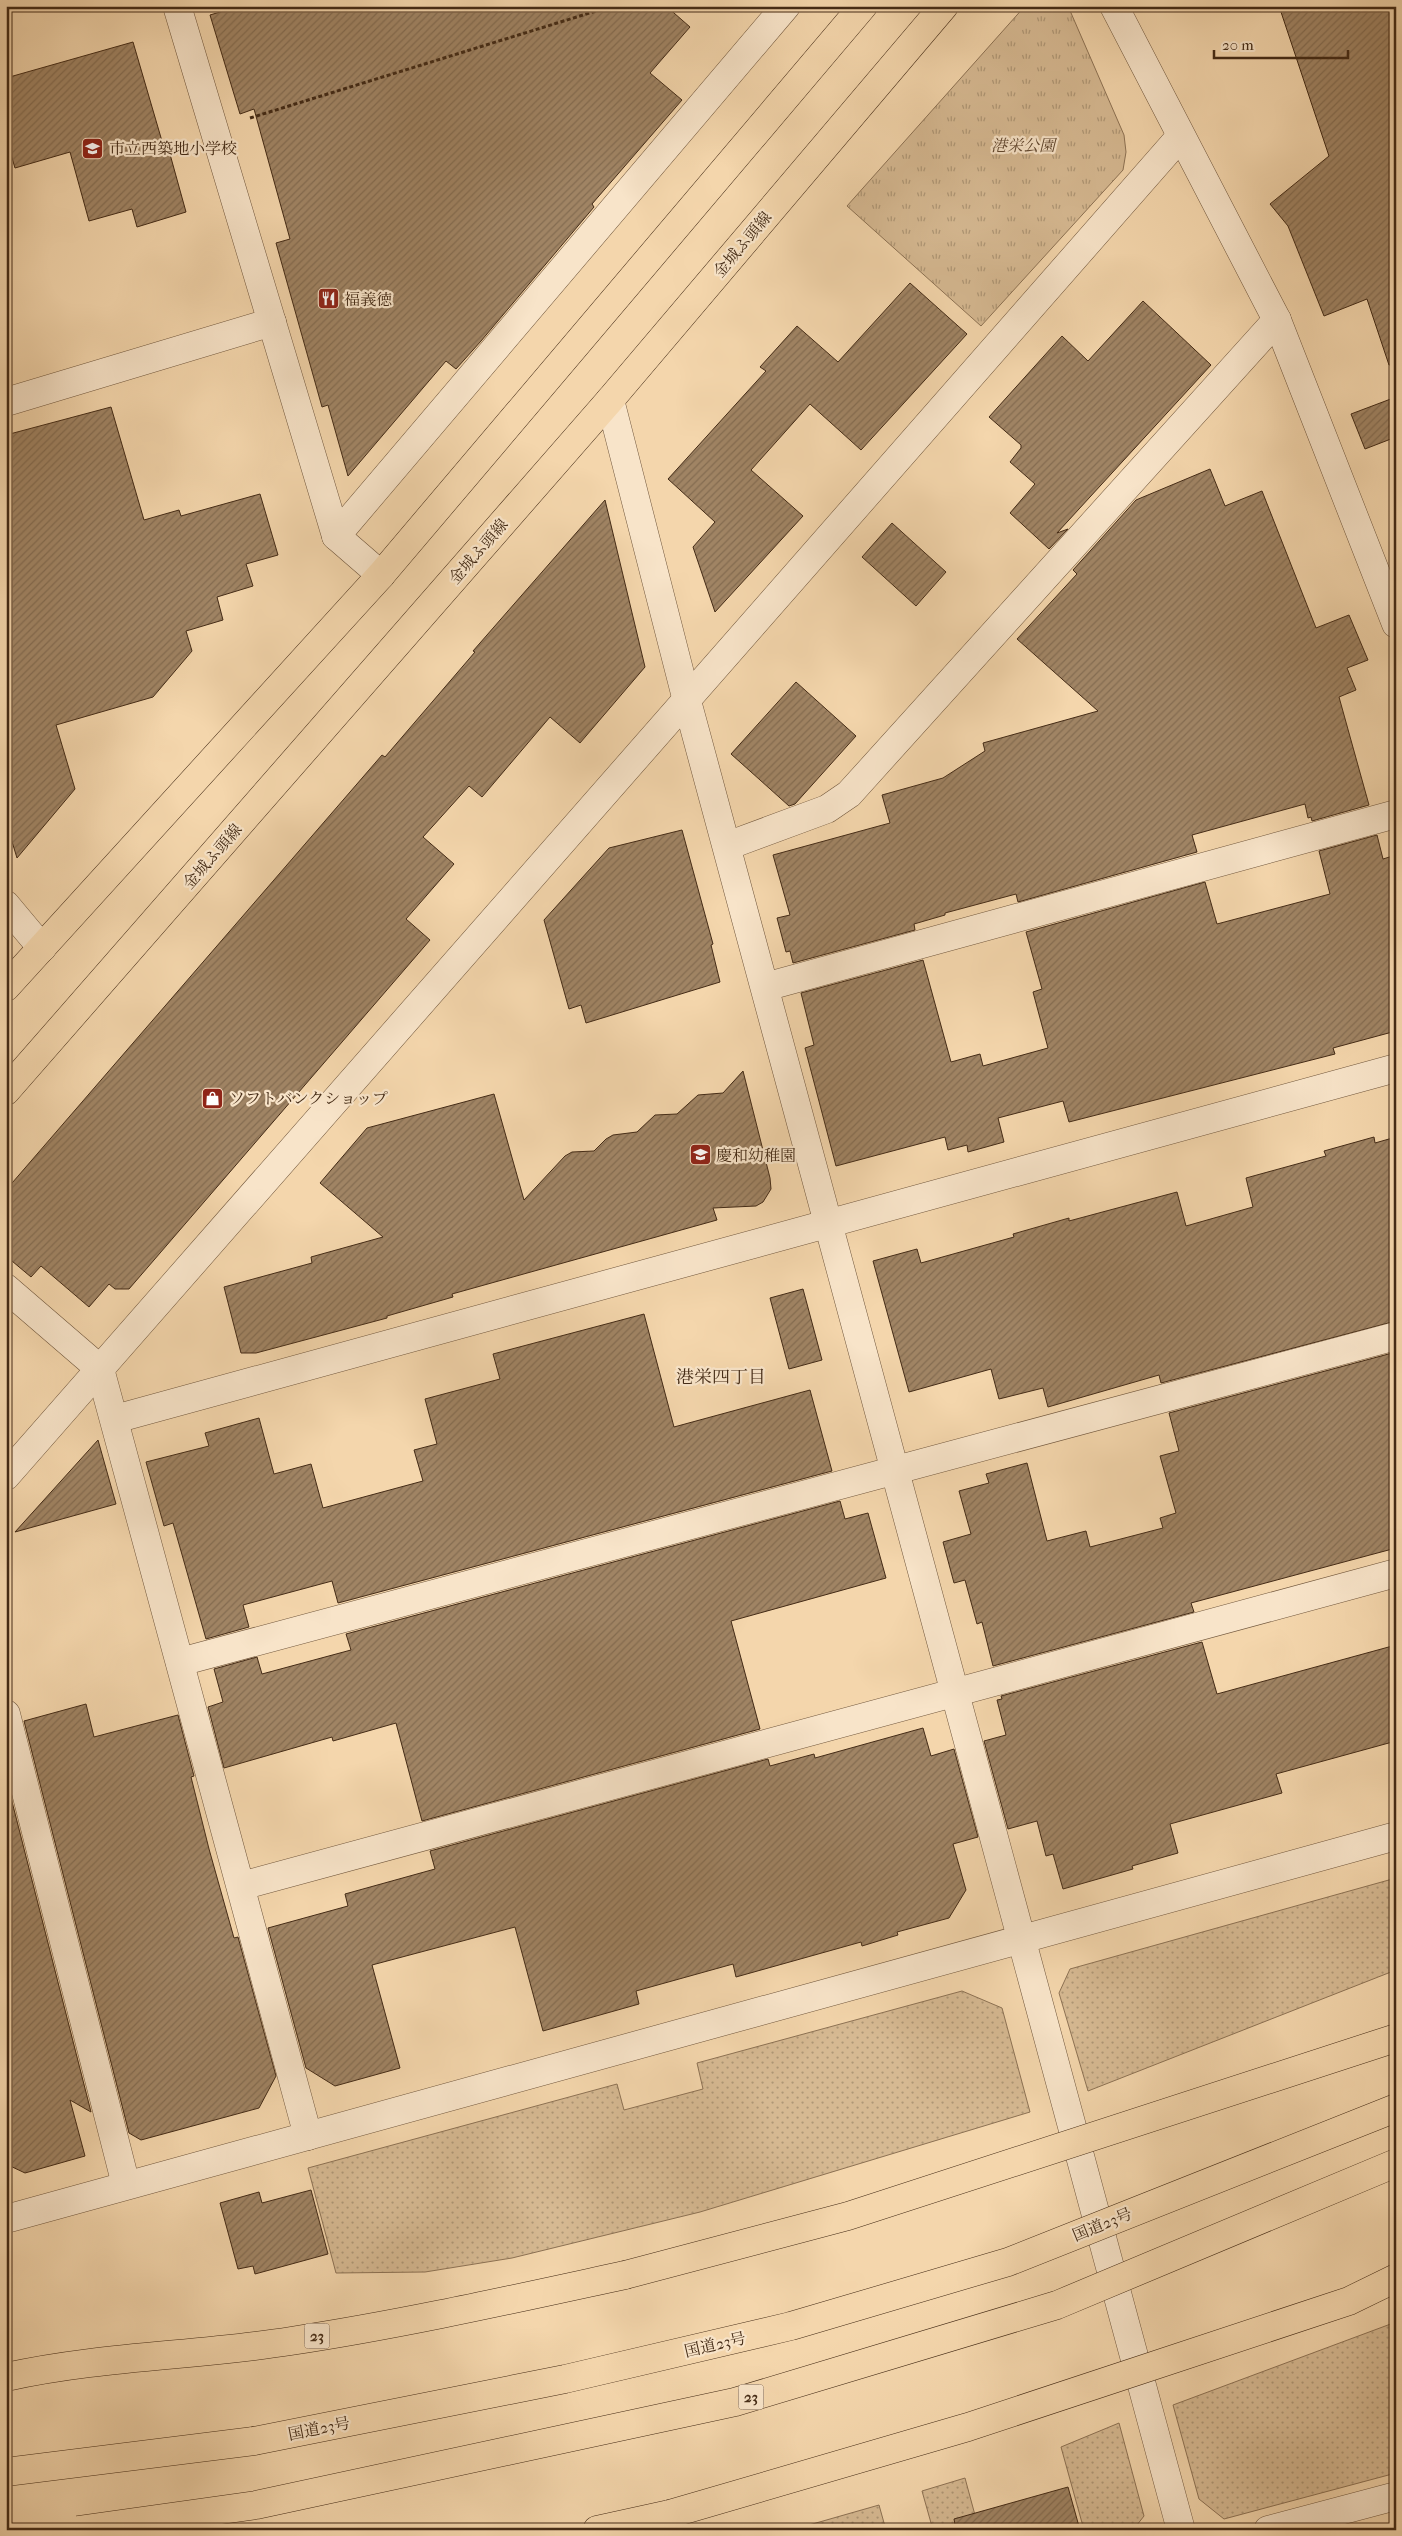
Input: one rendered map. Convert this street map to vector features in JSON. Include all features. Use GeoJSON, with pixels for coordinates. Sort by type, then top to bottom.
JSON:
{"type":"FeatureCollection","features":[{"type":"Feature","properties":{"kind":"main road"},"geometry":{"type":"LineString","coordinates":[[6,987],[381,576],[863,6]]}},
{"type":"Feature","properties":{"kind":"main road","name":"金城ふ頭線"},"geometry":{"type":"LineString","coordinates":[[6,1091],[610,400],[944,6]]}},
{"type":"Feature","properties":{"kind":"main road","name":"23"},"geometry":{"type":"LineString","coordinates":[[6,2377],[57,2366],[290,2341],[452,2313],[625,2275],[848,2216],[1396,2038]]}},
{"type":"Feature","properties":{"kind":"main road","name":"国道23号"},"geometry":{"type":"LineString","coordinates":[[6,2472],[254,2441],[565,2379],[791,2326],[1008,2262],[1396,2108]]}},
{"type":"Feature","properties":{"kind":"main road","name":"23"},"geometry":{"type":"LineString","coordinates":[[78,2530],[256,2505],[735,2402],[1056,2305],[1396,2163]]}},
{"type":"Feature","properties":{"kind":"main road"},"geometry":{"type":"LineString","coordinates":[[597,2530],[670,2514],[978,2424],[1349,2301],[1396,2278]]}},
{"type":"Feature","properties":{"kind":"street"},"geometry":{"type":"LineString","coordinates":[[177,6],[336,536],[381,576]]}},
{"type":"Feature","properties":{"kind":"street"},"geometry":{"type":"LineString","coordinates":[[336,536],[786,6]]}},
{"type":"Feature","properties":{"kind":"street"},"geometry":{"type":"LineString","coordinates":[[1114,6],[1180,137],[1277,320],[1396,624]]}},
{"type":"Feature","properties":{"kind":"street"},"geometry":{"type":"LineString","coordinates":[[6,1476],[1180,137]]}},
{"type":"Feature","properties":{"kind":"street"},"geometry":{"type":"LineString","coordinates":[[727,846],[827,809],[849,794],[1277,320]]}},
{"type":"Feature","properties":{"kind":"street"},"geometry":{"type":"LineString","coordinates":[[6,402],[272,322]]}},
{"type":"Feature","properties":{"kind":"street"},"geometry":{"type":"LineString","coordinates":[[610,400],[687,701],[1181,2530]]}},
{"type":"Feature","properties":{"kind":"street"},"geometry":{"type":"LineString","coordinates":[[765,986],[1396,814]]}},
{"type":"Feature","properties":{"kind":"street"},"geometry":{"type":"LineString","coordinates":[[6,905],[42,948]]}},
{"type":"Feature","properties":{"kind":"street"},"geometry":{"type":"LineString","coordinates":[[115,1419],[1396,1068]]}},
{"type":"Feature","properties":{"kind":"street"},"geometry":{"type":"LineString","coordinates":[[6,1288],[100,1368],[308,2136]]}},
{"type":"Feature","properties":{"kind":"street"},"geometry":{"type":"LineString","coordinates":[[180,1662],[1396,1336]]}},
{"type":"Feature","properties":{"kind":"street"},"geometry":{"type":"LineString","coordinates":[[241,1886],[1396,1573]]}},
{"type":"Feature","properties":{"kind":"street"},"geometry":{"type":"LineString","coordinates":[[6,1714],[126,2186]]}},
{"type":"Feature","properties":{"kind":"street"},"geometry":{"type":"LineString","coordinates":[[6,2219],[1396,1836]]}},
{"type":"Feature","properties":{"kind":"street"},"geometry":{"type":"LineString","coordinates":[[1268,2530],[1396,2496]]}},
{"type":"Feature","properties":{"kind":"path"},"geometry":{"type":"LineString","coordinates":[[214,129],[596,11],[595,6]]}},
{"type":"Feature","properties":{"kind":"green space","name":"港栄公園"},"geometry":{"type":"Polygon","coordinates":[[[1025,6],[1068,6],[1124,135],[1126,152],[1123,170],[981,326],[847,206],[1025,6]]]}},
{"type":"Feature","properties":{"kind":"green space"},"geometry":{"type":"Polygon","coordinates":[[[1396,1878],[1396,1970],[1088,2091],[1059,1993],[1070,1969],[1396,1878]]]}},
{"type":"Feature","properties":{"kind":"green space"},"geometry":{"type":"Polygon","coordinates":[[[962,1991],[1002,2008],[1030,2112],[700,2212],[512,2258],[425,2272],[336,2273],[308,2168],[617,2084],[624,2110],[703,2089],[697,2063],[962,1991]]]}},
{"type":"Feature","properties":{"kind":"green space"},"geometry":{"type":"Polygon","coordinates":[[[1396,2322],[1396,2473],[1224,2519],[1199,2499],[1173,2405],[1396,2322]]]}},
{"type":"Feature","properties":{"kind":"green space"},"geometry":{"type":"Polygon","coordinates":[[[1119,2423],[1144,2516],[1133,2530],[1084,2530],[1061,2447],[1119,2423]]]}},
{"type":"Feature","properties":{"kind":"green space"},"geometry":{"type":"Polygon","coordinates":[[[965,2478],[979,2530],[933,2530],[922,2491],[965,2478]]]}},
{"type":"Feature","properties":{"kind":"green space"},"geometry":{"type":"Polygon","coordinates":[[[879,2505],[886,2530],[795,2530],[795,2529],[879,2505]]]}},
{"type":"Feature","properties":{"kind":"building"},"geometry":{"type":"Polygon","coordinates":[[[240,6],[666,6],[690,27],[650,73],[682,100],[592,204],[594,207],[481,341],[456,369],[446,361],[348,476],[328,405],[322,407],[276,243],[290,239],[254,109],[240,114],[210,15],[240,6]]]}},
{"type":"Feature","properties":{"kind":"building"},"geometry":{"type":"Polygon","coordinates":[[[1279,6],[1389,6],[1396,27],[1396,364],[1389,365],[1367,299],[1324,316],[1288,226],[1270,204],[1329,156],[1279,6]]]}},
{"type":"Feature","properties":{"kind":"building"},"geometry":{"type":"Polygon","coordinates":[[[133,42],[164,148],[168,147],[186,212],[137,227],[132,209],[89,221],[70,152],[15,168],[6,138],[6,78],[133,42]]]}},
{"type":"Feature","properties":{"kind":"building"},"geometry":{"type":"Polygon","coordinates":[[[910,283],[967,334],[861,450],[810,404],[751,470],[803,516],[715,612],[693,547],[715,522],[668,479],[766,371],[760,367],[797,326],[838,362],[910,283]]]}},
{"type":"Feature","properties":{"kind":"building"},"geometry":{"type":"Polygon","coordinates":[[[1143,301],[1211,365],[1057,533],[1068,529],[1049,549],[1010,513],[1035,484],[1010,462],[1021,448],[1021,445],[989,417],[1062,336],[1088,361],[1143,301]]]}},
{"type":"Feature","properties":{"kind":"building"},"geometry":{"type":"Polygon","coordinates":[[[1396,397],[1396,437],[1365,449],[1351,414],[1396,397]]]}},
{"type":"Feature","properties":{"kind":"building"},"geometry":{"type":"Polygon","coordinates":[[[111,407],[144,520],[179,510],[181,516],[260,494],[278,555],[246,564],[253,586],[217,597],[223,620],[186,631],[192,651],[153,697],[56,725],[75,789],[17,858],[6,822],[6,435],[111,407]]]}},
{"type":"Feature","properties":{"kind":"building"},"geometry":{"type":"Polygon","coordinates":[[[1210,469],[1225,506],[1262,491],[1316,628],[1349,615],[1368,660],[1347,668],[1356,690],[1339,697],[1369,805],[1312,821],[1311,817],[1308,818],[1305,804],[1192,835],[1197,852],[1018,902],[1016,894],[945,913],[945,915],[914,924],[915,930],[793,963],[790,951],[786,952],[777,918],[790,915],[773,855],[890,823],[882,795],[943,778],[985,751],[983,743],[1098,711],[1017,639],[1077,574],[1073,570],[1136,500],[1210,469]]]}},
{"type":"Feature","properties":{"kind":"building"},"geometry":{"type":"Polygon","coordinates":[[[605,500],[645,667],[580,743],[550,717],[482,797],[469,786],[423,837],[454,864],[406,919],[430,940],[129,1289],[115,1289],[109,1284],[89,1307],[41,1266],[31,1277],[6,1256],[6,1190],[382,755],[385,757],[475,652],[473,651],[605,500]]]}},
{"type":"Feature","properties":{"kind":"building"},"geometry":{"type":"Polygon","coordinates":[[[892,523],[946,572],[916,606],[862,557],[892,523]]]}},
{"type":"Feature","properties":{"kind":"building"},"geometry":{"type":"Polygon","coordinates":[[[796,682],[856,736],[795,804],[789,806],[731,754],[796,682]]]}},
{"type":"Feature","properties":{"kind":"building"},"geometry":{"type":"Polygon","coordinates":[[[682,830],[713,944],[711,945],[720,982],[586,1023],[581,1005],[569,1009],[544,920],[609,848],[682,830]]]}},
{"type":"Feature","properties":{"kind":"building"},"geometry":{"type":"Polygon","coordinates":[[[1377,835],[1383,859],[1396,855],[1396,1031],[1333,1048],[1335,1054],[1069,1122],[1063,1101],[998,1118],[1004,1142],[968,1152],[967,1145],[948,1150],[945,1137],[836,1166],[805,1048],[814,1045],[801,993],[923,960],[951,1062],[980,1054],[983,1066],[1048,1048],[1033,992],[1042,989],[1026,932],[1205,882],[1217,924],[1330,894],[1319,851],[1377,835]]]}},
{"type":"Feature","properties":{"kind":"building"},"geometry":{"type":"Polygon","coordinates":[[[743,1071],[770,1178],[771,1189],[763,1202],[756,1206],[713,1208],[717,1220],[452,1294],[453,1297],[387,1316],[387,1318],[256,1353],[241,1353],[224,1287],[312,1263],[311,1257],[383,1237],[320,1183],[367,1128],[494,1094],[524,1200],[565,1156],[572,1152],[594,1151],[613,1135],[637,1132],[655,1115],[677,1114],[698,1095],[723,1093],[743,1071]]]}},
{"type":"Feature","properties":{"kind":"building"},"geometry":{"type":"Polygon","coordinates":[[[1374,1137],[1375,1143],[1396,1137],[1396,1321],[1161,1383],[1159,1375],[1048,1407],[1043,1388],[999,1399],[991,1369],[909,1392],[873,1261],[917,1249],[921,1263],[1014,1237],[1013,1234],[1069,1218],[1069,1221],[1177,1192],[1186,1226],[1253,1207],[1246,1178],[1326,1156],[1324,1151],[1374,1137]]]}},
{"type":"Feature","properties":{"kind":"building"},"geometry":{"type":"Polygon","coordinates":[[[803,1289],[822,1360],[789,1369],[770,1298],[803,1289]]]}},
{"type":"Feature","properties":{"kind":"building"},"geometry":{"type":"Polygon","coordinates":[[[644,1314],[674,1427],[810,1390],[832,1471],[338,1603],[332,1581],[243,1605],[249,1627],[206,1639],[173,1523],[164,1526],[146,1462],[209,1446],[205,1433],[259,1418],[274,1474],[311,1464],[323,1508],[423,1481],[414,1450],[437,1444],[425,1399],[500,1379],[493,1354],[644,1314]]]}},
{"type":"Feature","properties":{"kind":"building"},"geometry":{"type":"Polygon","coordinates":[[[1396,1352],[1396,1548],[1191,1603],[1194,1612],[993,1666],[982,1622],[977,1624],[965,1580],[954,1583],[943,1542],[971,1534],[959,1491],[989,1483],[986,1474],[1027,1463],[1047,1541],[1086,1531],[1090,1547],[1163,1528],[1160,1518],[1176,1513],[1160,1456],[1179,1451],[1169,1413],[1396,1352]]]}},
{"type":"Feature","properties":{"kind":"building"},"geometry":{"type":"Polygon","coordinates":[[[98,1440],[116,1504],[15,1532],[98,1440]]]}},
{"type":"Feature","properties":{"kind":"building"},"geometry":{"type":"Polygon","coordinates":[[[840,1501],[845,1519],[868,1513],[886,1578],[731,1621],[760,1729],[422,1821],[396,1723],[333,1741],[332,1737],[224,1768],[208,1707],[223,1702],[214,1669],[257,1657],[262,1674],[351,1650],[346,1634],[840,1501]]]}},
{"type":"Feature","properties":{"kind":"building"},"geometry":{"type":"Polygon","coordinates":[[[1202,1642],[1217,1694],[1396,1645],[1396,1741],[1276,1774],[1282,1793],[1170,1824],[1178,1853],[1132,1866],[1133,1869],[1063,1889],[1053,1854],[1046,1856],[1037,1821],[1008,1829],[984,1741],[1006,1735],[997,1700],[1002,1699],[1001,1696],[1202,1642]]]}},
{"type":"Feature","properties":{"kind":"building"},"geometry":{"type":"Polygon","coordinates":[[[86,1704],[94,1737],[178,1715],[194,1776],[191,1777],[209,1849],[234,1938],[238,1937],[276,2076],[259,2108],[141,2140],[129,2133],[24,1721],[86,1704]]]}},
{"type":"Feature","properties":{"kind":"building"},"geometry":{"type":"Polygon","coordinates":[[[923,1728],[931,1756],[954,1749],[978,1837],[953,1844],[966,1890],[949,1918],[897,1932],[898,1935],[862,1946],[861,1942],[736,1977],[733,1964],[636,1991],[639,2004],[543,2031],[515,1927],[372,1965],[400,2068],[335,2086],[306,2068],[268,1928],[348,1906],[345,1894],[435,1869],[430,1851],[768,1759],[770,1766],[814,1754],[815,1758],[923,1728]]]}},
{"type":"Feature","properties":{"kind":"building"},"geometry":{"type":"Polygon","coordinates":[[[6,1778],[91,2112],[70,2100],[85,2156],[25,2173],[6,2164],[6,1778]]]}},
{"type":"Feature","properties":{"kind":"building"},"geometry":{"type":"Polygon","coordinates":[[[311,2190],[328,2254],[255,2274],[253,2266],[238,2269],[220,2203],[259,2192],[262,2203],[311,2190]]]}},
{"type":"Feature","properties":{"kind":"building"},"geometry":{"type":"Polygon","coordinates":[[[1068,2487],[1080,2530],[956,2530],[954,2519],[1068,2487]]]}},
{"type":"Feature","properties":{"kind":"place","name":"市立西築地小学校"},"geometry":{"type":"Point","coordinates":[93,148]}},
{"type":"Feature","properties":{"kind":"place","name":"福義徳"},"geometry":{"type":"Point","coordinates":[328,299]}},
{"type":"Feature","properties":{"kind":"place","name":"ソフトバンクショップ"},"geometry":{"type":"Point","coordinates":[213,1098]}},
{"type":"Feature","properties":{"kind":"place","name":"慶和幼稚園"},"geometry":{"type":"Point","coordinates":[700,1155]}},
{"type":"Feature","properties":{"kind":"district","name":"港栄四丁目"},"geometry":{"type":"Point","coordinates":[721,1377]}}]}
